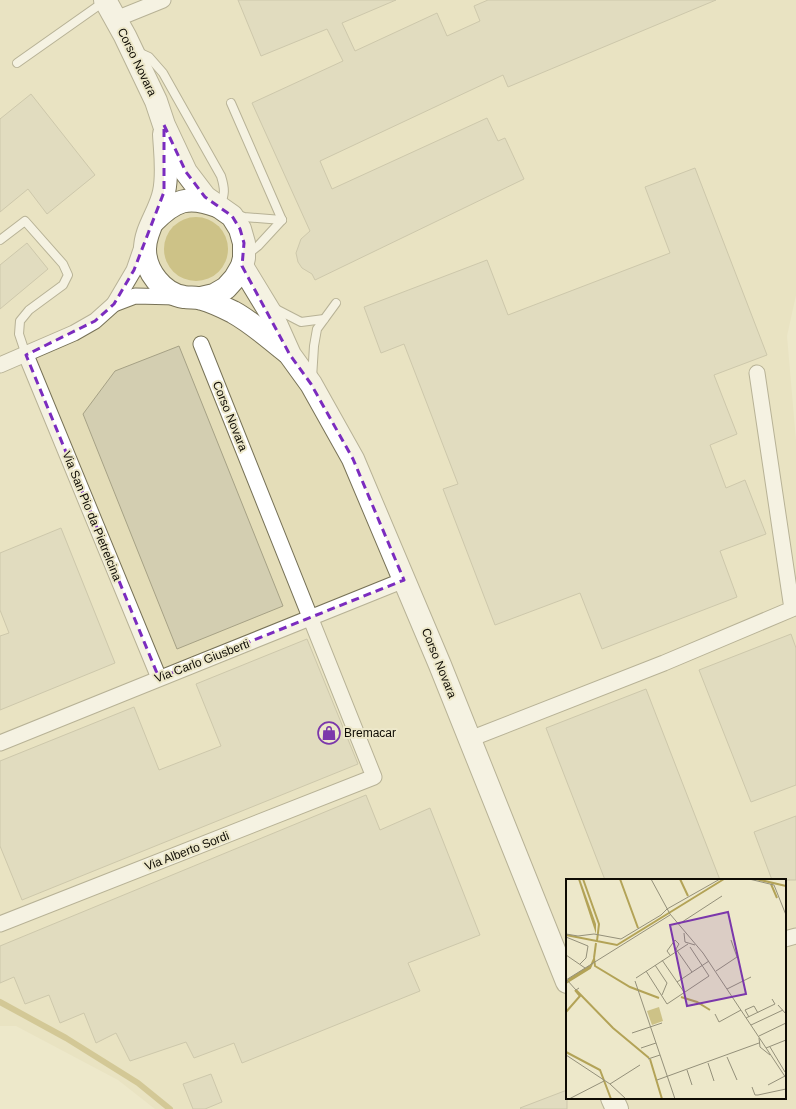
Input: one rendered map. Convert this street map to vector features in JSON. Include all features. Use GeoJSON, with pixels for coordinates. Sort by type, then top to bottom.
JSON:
{"type":"FeatureCollection","features":[{"type":"Feature","properties":{"kind":"main road","name":"Corso Novara"},"geometry":{"type":"LineString","coordinates":[[105,0],[116,19],[156,101],[164,125],[186,172],[205,197],[232,216],[240,228],[244,243],[243,262],[254,289],[264,302],[290,355],[311,384],[353,459],[470,739],[566,979]]}},
{"type":"Feature","properties":{"kind":"main road","name":"Corso Novara"},"geometry":{"type":"LineString","coordinates":[[164,125],[166,172],[164,192],[151,227],[145,249],[148,266],[156,280],[168,291],[218,304],[253,325],[290,355]]}},
{"type":"Feature","properties":{"kind":"main road","name":"Corso Novara"},"geometry":{"type":"LineString","coordinates":[[151,227],[167,208],[184,201],[203,200],[220,207]]}},
{"type":"Feature","properties":{"kind":"main road"},"geometry":{"type":"LineString","coordinates":[[192,298],[214,295],[226,288],[235,278],[243,262]]}},
{"type":"Feature","properties":{"kind":"main road"},"geometry":{"type":"LineString","coordinates":[[612,1099],[617,1109]]}},
{"type":"Feature","properties":{"kind":"street"},"geometry":{"type":"LineString","coordinates":[[116,19],[163,0]]}},
{"type":"Feature","properties":{"kind":"street"},"geometry":{"type":"LineString","coordinates":[[0,365],[74,333],[95,321],[114,304],[134,270],[151,227]]}},
{"type":"Feature","properties":{"kind":"street"},"geometry":{"type":"LineString","coordinates":[[114,304],[135,296],[192,298]]}},
{"type":"Feature","properties":{"kind":"street","name":"Corso Novara"},"geometry":{"type":"LineString","coordinates":[[201,344],[374,777]]}},
{"type":"Feature","properties":{"kind":"street","name":"Via San Pio da Pietrelcina"},"geometry":{"type":"LineString","coordinates":[[26,355],[159,678]]}},
{"type":"Feature","properties":{"kind":"street"},"geometry":{"type":"LineString","coordinates":[[470,739],[664,663],[792,609],[757,373]]}},
{"type":"Feature","properties":{"kind":"street","name":"Via Carlo Giusberti"},"geometry":{"type":"LineString","coordinates":[[0,742],[310,619],[404,580]]}},
{"type":"Feature","properties":{"kind":"street","name":"Via Alberto Sordi"},"geometry":{"type":"LineString","coordinates":[[0,924],[374,777]]}},
{"type":"Feature","properties":{"kind":"street"},"geometry":{"type":"LineString","coordinates":[[786,939],[796,936]]}},
{"type":"Feature","properties":{"kind":"lane"},"geometry":{"type":"LineString","coordinates":[[17,63],[105,0]]}},
{"type":"Feature","properties":{"kind":"lane"},"geometry":{"type":"LineString","coordinates":[[131,49],[149,58],[163,73],[176,94],[221,176],[224,186],[224,196],[220,207],[244,217],[282,220]]}},
{"type":"Feature","properties":{"kind":"lane"},"geometry":{"type":"LineString","coordinates":[[231,103],[282,220]]}},
{"type":"Feature","properties":{"kind":"lane"},"geometry":{"type":"LineString","coordinates":[[243,262],[265,236],[282,220]]}},
{"type":"Feature","properties":{"kind":"lane"},"geometry":{"type":"LineString","coordinates":[[0,240],[25,221],[63,264],[68,275],[63,285],[29,310],[20,322],[19,334],[26,355]]}},
{"type":"Feature","properties":{"kind":"lane"},"geometry":{"type":"LineString","coordinates":[[264,302],[301,322],[324,319]]}},
{"type":"Feature","properties":{"kind":"lane"},"geometry":{"type":"LineString","coordinates":[[311,384],[317,329],[336,303]]}},
{"type":"Feature","properties":{"kind":"highlighted area"},"geometry":{"type":"Polygon","coordinates":[[[164,125],[186,172],[205,197],[232,216],[240,229],[244,243],[242,266],[290,355],[311,384],[353,459],[404,580],[159,678],[26,355],[95,321],[114,304],[134,270],[164,192],[164,125]]]}},
{"type":"Feature","properties":{"kind":"shaded area"},"geometry":{"type":"Polygon","coordinates":[[[0,0],[796,0],[796,295],[787,336],[796,441],[796,1109],[155,1109],[118,1080],[16,1026],[0,1026],[0,0]]]}},
{"type":"Feature","properties":{"kind":"shaded area"},"geometry":{"type":"Polygon","coordinates":[[[196,217],[208,219],[219,226],[226,237],[228,249],[226,261],[219,272],[208,279],[196,281],[184,279],[173,272],[166,261],[164,249],[166,237],[173,226],[184,219],[196,217]]]}},
{"type":"Feature","properties":{"kind":"building"},"geometry":{"type":"Polygon","coordinates":[[[238,0],[396,0],[342,23],[355,51],[437,13],[447,36],[480,21],[474,6],[488,0],[716,0],[508,87],[503,75],[320,161],[332,189],[487,118],[498,141],[505,138],[524,179],[315,280],[312,274],[302,268],[298,262],[296,253],[301,239],[310,231],[252,103],[343,61],[327,29],[261,56],[238,0]]]}},
{"type":"Feature","properties":{"kind":"building"},"geometry":{"type":"Polygon","coordinates":[[[31,94],[95,175],[47,214],[28,189],[0,212],[0,119],[31,94]]]}},
{"type":"Feature","properties":{"kind":"building"},"geometry":{"type":"Polygon","coordinates":[[[695,168],[767,355],[714,375],[737,434],[710,445],[726,488],[745,480],[766,534],[720,551],[737,597],[602,649],[580,593],[495,625],[443,489],[458,484],[404,344],[381,353],[364,307],[487,260],[508,315],[670,253],[645,187],[695,168]]]}},
{"type":"Feature","properties":{"kind":"building"},"geometry":{"type":"Polygon","coordinates":[[[27,243],[48,269],[0,309],[0,265],[27,243]]]}},
{"type":"Feature","properties":{"kind":"building"},"geometry":{"type":"Polygon","coordinates":[[[179,346],[283,606],[177,649],[83,414],[115,371],[179,346]]]}},
{"type":"Feature","properties":{"kind":"building"},"geometry":{"type":"Polygon","coordinates":[[[61,528],[115,663],[0,710],[0,636],[9,633],[0,610],[0,553],[61,528]]]}},
{"type":"Feature","properties":{"kind":"building"},"geometry":{"type":"Polygon","coordinates":[[[791,634],[796,648],[796,785],[751,802],[699,670],[791,634]]]}},
{"type":"Feature","properties":{"kind":"building"},"geometry":{"type":"Polygon","coordinates":[[[307,639],[358,764],[22,900],[0,846],[0,761],[134,707],[159,770],[221,746],[196,684],[307,639]]]}},
{"type":"Feature","properties":{"kind":"building"},"geometry":{"type":"Polygon","coordinates":[[[646,689],[720,879],[605,879],[546,728],[646,689]]]}},
{"type":"Feature","properties":{"kind":"building"},"geometry":{"type":"Polygon","coordinates":[[[366,795],[380,830],[430,808],[480,935],[408,963],[420,991],[242,1063],[234,1043],[194,1058],[186,1042],[130,1061],[116,1033],[96,1043],[84,1013],[60,1023],[49,995],[25,1004],[14,977],[0,983],[0,946],[366,795]]]}},
{"type":"Feature","properties":{"kind":"building"},"geometry":{"type":"Polygon","coordinates":[[[796,816],[796,880],[772,879],[754,832],[796,816]]]}},
{"type":"Feature","properties":{"kind":"building"},"geometry":{"type":"Polygon","coordinates":[[[211,1074],[222,1102],[205,1109],[193,1109],[183,1084],[211,1074]]]}},
{"type":"Feature","properties":{"kind":"building"},"geometry":{"type":"Polygon","coordinates":[[[566,1090],[567,1109],[520,1108],[566,1090]]]}},
{"type":"Feature","properties":{"kind":"waterway"},"geometry":{"type":"LineString","coordinates":[[0,1002],[66,1038],[138,1083],[170,1109]]}},
{"type":"Feature","properties":{"kind":"place","name":"Bremacar"},"geometry":{"type":"Point","coordinates":[329,733]}}]}
